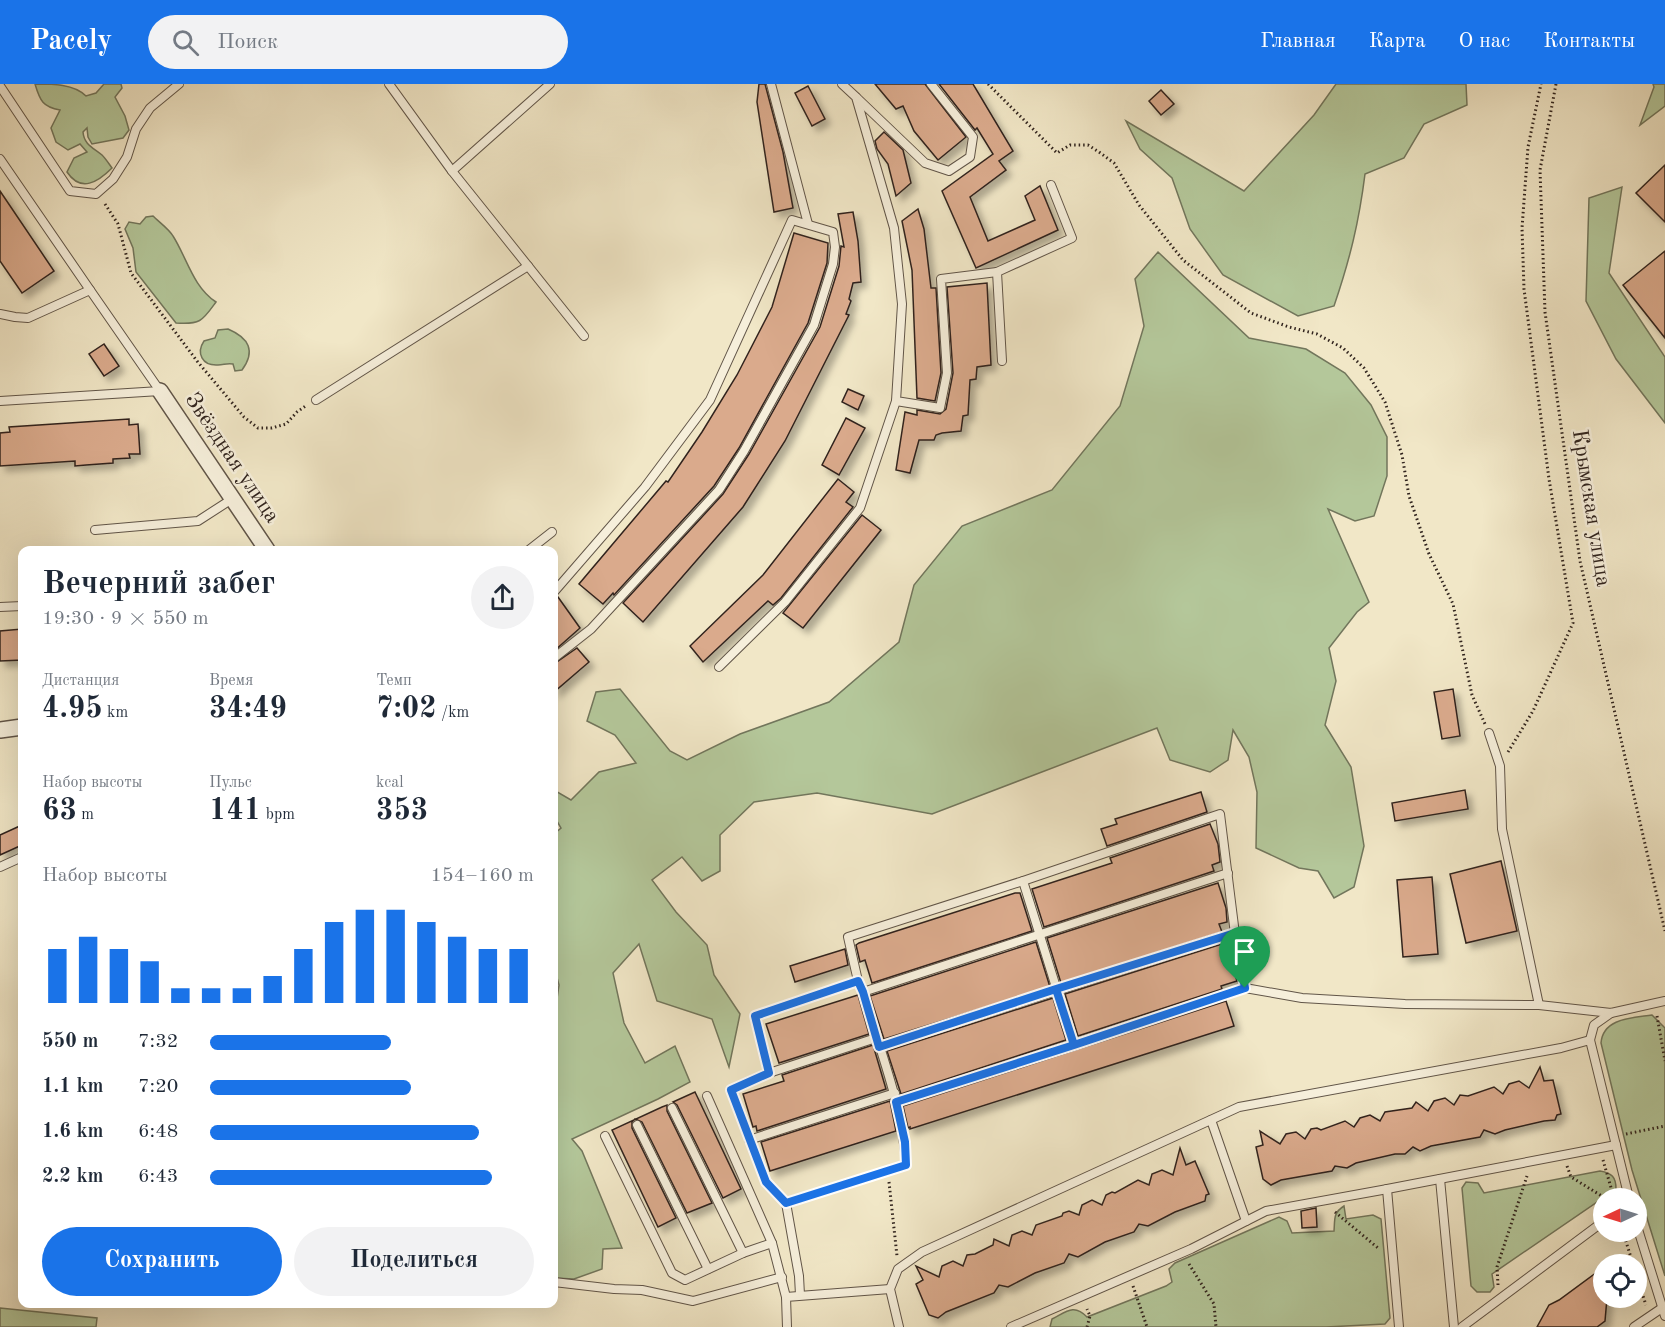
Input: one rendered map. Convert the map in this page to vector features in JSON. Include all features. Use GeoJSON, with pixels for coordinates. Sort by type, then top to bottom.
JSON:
{"type":"FeatureCollection","features":[{"type":"Feature","properties":{"kind":"street","name":"Звёздная улица"},"geometry":{"type":"LineString","coordinates":[[160,391],[264,546]]}},
{"type":"Feature","properties":{"kind":"street"},"geometry":{"type":"LineString","coordinates":[[0,730],[18,728]]}},
{"type":"Feature","properties":{"kind":"lane"},"geometry":{"type":"LineString","coordinates":[[0,86],[70,191],[96,194],[112,179],[127,157],[136,129],[150,108],[179,84]]}},
{"type":"Feature","properties":{"kind":"lane"},"geometry":{"type":"LineString","coordinates":[[389,84],[453,171],[584,336]]}},
{"type":"Feature","properties":{"kind":"lane"},"geometry":{"type":"LineString","coordinates":[[453,171],[550,84]]}},
{"type":"Feature","properties":{"kind":"lane"},"geometry":{"type":"LineString","coordinates":[[771,84],[808,224]]}},
{"type":"Feature","properties":{"kind":"lane"},"geometry":{"type":"LineString","coordinates":[[842,84],[924,163],[949,171],[970,157],[973,137],[931,84]]}},
{"type":"Feature","properties":{"kind":"lane"},"geometry":{"type":"LineString","coordinates":[[719,666],[785,602],[860,508],[896,401],[902,303],[894,228],[856,97]]}},
{"type":"Feature","properties":{"kind":"lane"},"geometry":{"type":"LineString","coordinates":[[0,159],[160,391]]}},
{"type":"Feature","properties":{"kind":"lane"},"geometry":{"type":"LineString","coordinates":[[896,401],[939,408],[947,373],[941,279],[997,272],[1072,238],[1051,185]]}},
{"type":"Feature","properties":{"kind":"lane"},"geometry":{"type":"LineString","coordinates":[[558,587],[645,487],[710,400],[792,220],[833,232],[835,246],[833,264],[814,325],[744,451],[719,490],[591,629],[558,655]]}},
{"type":"Feature","properties":{"kind":"lane"},"geometry":{"type":"LineString","coordinates":[[316,400],[528,266]]}},
{"type":"Feature","properties":{"kind":"lane"},"geometry":{"type":"LineString","coordinates":[[997,272],[1002,362]]}},
{"type":"Feature","properties":{"kind":"lane"},"geometry":{"type":"LineString","coordinates":[[0,314],[28,318],[90,290]]}},
{"type":"Feature","properties":{"kind":"lane"},"geometry":{"type":"LineString","coordinates":[[0,401],[160,391]]}},
{"type":"Feature","properties":{"kind":"lane"},"geometry":{"type":"LineString","coordinates":[[95,530],[198,521],[232,499]]}},
{"type":"Feature","properties":{"kind":"lane"},"geometry":{"type":"LineString","coordinates":[[534,546],[552,532]]}},
{"type":"Feature","properties":{"kind":"lane"},"geometry":{"type":"LineString","coordinates":[[0,607],[18,606]]}},
{"type":"Feature","properties":{"kind":"lane"},"geometry":{"type":"LineString","coordinates":[[1489,733],[1500,766],[1503,829],[1539,1005]]}},
{"type":"Feature","properties":{"kind":"lane"},"geometry":{"type":"LineString","coordinates":[[786,1203],[906,1165],[905,1142],[895,1093],[858,981],[848,937],[1220,814],[1235,933],[1245,988]]}},
{"type":"Feature","properties":{"kind":"lane"},"geometry":{"type":"LineString","coordinates":[[0,867],[18,859]]}},
{"type":"Feature","properties":{"kind":"lane"},"geometry":{"type":"LineString","coordinates":[[863,992],[1228,873]]}},
{"type":"Feature","properties":{"kind":"lane"},"geometry":{"type":"LineString","coordinates":[[1023,881],[1074,1045]]}},
{"type":"Feature","properties":{"kind":"lane"},"geometry":{"type":"LineString","coordinates":[[800,1295],[786,1203],[766,1182],[731,1090],[769,1073],[1056,989],[1235,933]]}},
{"type":"Feature","properties":{"kind":"lane"},"geometry":{"type":"LineString","coordinates":[[769,1073],[755,1016],[858,981]]}},
{"type":"Feature","properties":{"kind":"lane"},"geometry":{"type":"LineString","coordinates":[[896,1102],[1245,988],[1302,998],[1405,1004],[1539,1005],[1611,1013],[1665,1001]]}},
{"type":"Feature","properties":{"kind":"lane"},"geometry":{"type":"LineString","coordinates":[[1611,1013],[1594,1025],[1590,1040],[1627,1188]]}},
{"type":"Feature","properties":{"kind":"lane"},"geometry":{"type":"LineString","coordinates":[[899,1327],[890,1289],[898,1269],[922,1252],[1239,1107],[1561,1048],[1590,1040]]}},
{"type":"Feature","properties":{"kind":"lane"},"geometry":{"type":"LineString","coordinates":[[749,1140],[895,1093]]}},
{"type":"Feature","properties":{"kind":"lane"},"geometry":{"type":"LineString","coordinates":[[707,1096],[772,1243],[786,1297],[787,1327]]}},
{"type":"Feature","properties":{"kind":"lane"},"geometry":{"type":"LineString","coordinates":[[672,1108],[743,1253]]}},
{"type":"Feature","properties":{"kind":"lane"},"geometry":{"type":"LineString","coordinates":[[1211,1120],[1246,1221]]}},
{"type":"Feature","properties":{"kind":"lane"},"geometry":{"type":"LineString","coordinates":[[637,1125],[708,1269]]}},
{"type":"Feature","properties":{"kind":"lane"},"geometry":{"type":"LineString","coordinates":[[605,1136],[672,1274],[685,1281],[743,1253],[772,1243]]}},
{"type":"Feature","properties":{"kind":"lane"},"geometry":{"type":"LineString","coordinates":[[1011,1327],[1184,1253],[1266,1211],[1616,1145]]}},
{"type":"Feature","properties":{"kind":"lane"},"geometry":{"type":"LineString","coordinates":[[1440,1179],[1454,1327]]}},
{"type":"Feature","properties":{"kind":"lane"},"geometry":{"type":"LineString","coordinates":[[1387,1189],[1399,1327]]}},
{"type":"Feature","properties":{"kind":"lane"},"geometry":{"type":"LineString","coordinates":[[1462,1327],[1593,1229]]}},
{"type":"Feature","properties":{"kind":"lane"},"geometry":{"type":"LineString","coordinates":[[1634,1327],[1649,1317],[1664,1312],[1642,1242]]}},
{"type":"Feature","properties":{"kind":"lane"},"geometry":{"type":"LineString","coordinates":[[558,1282],[642,1290],[693,1301],[782,1277]]}},
{"type":"Feature","properties":{"kind":"lane"},"geometry":{"type":"LineString","coordinates":[[786,1297],[890,1289]]}},
{"type":"Feature","properties":{"kind":"lane"},"geometry":{"type":"LineString","coordinates":[[1033,1318],[1037,1327]]}},
{"type":"Feature","properties":{"kind":"path"},"geometry":{"type":"LineString","coordinates":[[988,84],[1058,153],[1070,145],[1088,145],[1114,163],[1139,205],[1183,260],[1251,313],[1289,327],[1317,334],[1343,348],[1364,368],[1385,402],[1401,454],[1409,496],[1429,554],[1453,604],[1472,695],[1489,733]]}},
{"type":"Feature","properties":{"kind":"path"},"geometry":{"type":"LineString","coordinates":[[1500,766],[1533,711],[1573,623],[1549,479],[1524,289],[1522,228],[1528,147],[1541,84]]}},
{"type":"Feature","properties":{"kind":"path","name":"Крымская улица"},"geometry":{"type":"LineString","coordinates":[[1556,84],[1540,170],[1545,312],[1580,561],[1665,931]]}},
{"type":"Feature","properties":{"kind":"path"},"geometry":{"type":"LineString","coordinates":[[96,194],[118,224],[131,273],[197,361],[244,417],[258,428],[272,428],[286,424],[297,412],[316,400]]}},
{"type":"Feature","properties":{"kind":"path"},"geometry":{"type":"LineString","coordinates":[[1653,1003],[1665,1061]]}},
{"type":"Feature","properties":{"kind":"path"},"geometry":{"type":"LineString","coordinates":[[1659,1027],[1665,1026]]}},
{"type":"Feature","properties":{"kind":"path"},"geometry":{"type":"LineString","coordinates":[[1616,1145],[1620,1136],[1665,1126]]}},
{"type":"Feature","properties":{"kind":"path"},"geometry":{"type":"LineString","coordinates":[[1600,1148],[1611,1188]]}},
{"type":"Feature","properties":{"kind":"path"},"geometry":{"type":"LineString","coordinates":[[1563,1154],[1571,1177],[1593,1191]]}},
{"type":"Feature","properties":{"kind":"path"},"geometry":{"type":"LineString","coordinates":[[1492,1304],[1498,1286],[1497,1267],[1532,1160]]}},
{"type":"Feature","properties":{"kind":"path"},"geometry":{"type":"LineString","coordinates":[[888,1171],[898,1269]]}},
{"type":"Feature","properties":{"kind":"path"},"geometry":{"type":"LineString","coordinates":[[1323,1201],[1394,1261]]}},
{"type":"Feature","properties":{"kind":"path"},"geometry":{"type":"LineString","coordinates":[[1184,1253],[1192,1272],[1214,1304],[1215,1327]]}},
{"type":"Feature","properties":{"kind":"path"},"geometry":{"type":"LineString","coordinates":[[1129,1275],[1147,1327]]}},
{"type":"Feature","properties":{"kind":"path"},"geometry":{"type":"LineString","coordinates":[[1082,1295],[1090,1316],[1087,1327]]}},
{"type":"Feature","properties":{"kind":"path"},"geometry":{"type":"LineString","coordinates":[[1646,1308],[1649,1317]]}},
{"type":"Feature","properties":{"kind":"green space"},"geometry":{"type":"Polygon","coordinates":[[[35,84],[69,87],[86,96],[96,93],[104,84],[121,84],[122,88],[115,97],[129,130],[123,138],[92,144],[87,128],[83,132],[87,143],[102,155],[112,168],[95,181],[84,184],[72,178],[67,172],[74,158],[87,152],[80,144],[68,150],[56,142],[51,128],[60,110],[43,102],[35,84]]]}},
{"type":"Feature","properties":{"kind":"green space"},"geometry":{"type":"Polygon","coordinates":[[[1336,84],[1466,84],[1467,105],[1424,124],[1404,158],[1365,174],[1353,240],[1334,306],[1298,316],[1223,275],[1190,229],[1172,178],[1140,149],[1126,121],[1244,191],[1314,115],[1336,84]]]}},
{"type":"Feature","properties":{"kind":"green space"},"geometry":{"type":"Polygon","coordinates":[[[1653,84],[1665,84],[1665,106],[1640,125],[1654,87],[1653,84]]]}},
{"type":"Feature","properties":{"kind":"green space"},"geometry":{"type":"Polygon","coordinates":[[[1622,187],[1609,273],[1665,357],[1665,423],[1616,359],[1586,301],[1589,198],[1622,187]]]}},
{"type":"Feature","properties":{"kind":"green space"},"geometry":{"type":"Polygon","coordinates":[[[153,216],[171,233],[196,280],[208,296],[216,302],[204,317],[196,322],[176,323],[136,272],[133,248],[125,229],[129,222],[140,224],[146,217],[153,216]]]}},
{"type":"Feature","properties":{"kind":"green space"},"geometry":{"type":"Polygon","coordinates":[[[1158,252],[1249,338],[1306,349],[1345,373],[1371,405],[1387,437],[1387,476],[1374,516],[1355,521],[1328,509],[1369,602],[1357,612],[1329,648],[1336,681],[1325,725],[1351,767],[1364,846],[1354,887],[1334,898],[1318,871],[1299,868],[1256,848],[1257,792],[1249,757],[1233,730],[1228,760],[1210,772],[1170,760],[1157,728],[932,814],[817,793],[754,802],[720,835],[720,871],[702,881],[682,857],[652,880],[676,912],[707,945],[714,975],[740,1014],[729,1067],[712,1019],[657,1001],[639,944],[613,973],[624,1023],[645,1063],[675,1046],[690,1082],[572,1139],[582,1151],[622,1248],[603,1249],[602,1269],[574,1279],[558,1278],[558,831],[561,828],[558,823],[558,792],[571,800],[599,772],[636,763],[615,735],[587,721],[596,692],[620,689],[670,751],[687,760],[740,734],[829,702],[899,642],[914,585],[962,526],[1052,490],[1120,406],[1144,326],[1135,279],[1158,252]]]}},
{"type":"Feature","properties":{"kind":"green space"},"geometry":{"type":"Polygon","coordinates":[[[228,329],[241,337],[248,346],[249,357],[242,370],[235,371],[233,364],[212,365],[202,358],[201,350],[204,341],[215,338],[218,330],[228,329]]]}},
{"type":"Feature","properties":{"kind":"green space"},"geometry":{"type":"Polygon","coordinates":[[[1652,1015],[1665,1028],[1665,1276],[1647,1218],[1647,1188],[1638,1188],[1601,1043],[1607,1028],[1628,1019],[1652,1015]]]}},
{"type":"Feature","properties":{"kind":"green space"},"geometry":{"type":"Polygon","coordinates":[[[1600,1171],[1612,1176],[1616,1188],[1593,1188],[1593,1205],[1492,1274],[1494,1287],[1490,1292],[1477,1292],[1471,1286],[1462,1188],[1466,1182],[1478,1183],[1484,1193],[1600,1171]]]}},
{"type":"Feature","properties":{"kind":"green space"},"geometry":{"type":"Polygon","coordinates":[[[1344,1206],[1346,1219],[1373,1215],[1381,1219],[1390,1318],[1385,1324],[1326,1327],[1050,1327],[1052,1319],[1070,1310],[1078,1310],[1087,1317],[1166,1286],[1172,1282],[1169,1269],[1175,1263],[1279,1217],[1287,1221],[1292,1233],[1334,1231],[1336,1214],[1344,1206]]]}},
{"type":"Feature","properties":{"kind":"green space"},"geometry":{"type":"Polygon","coordinates":[[[0,1308],[97,1318],[96,1327],[0,1327],[0,1308]]]}},
{"type":"Feature","properties":{"kind":"building"},"geometry":{"type":"Polygon","coordinates":[[[759,84],[765,84],[783,152],[793,208],[774,212],[757,102],[759,84]]]}},
{"type":"Feature","properties":{"kind":"building"},"geometry":{"type":"Polygon","coordinates":[[[875,84],[925,84],[966,137],[938,160],[914,131],[903,106],[896,109],[875,84]]]}},
{"type":"Feature","properties":{"kind":"building"},"geometry":{"type":"Polygon","coordinates":[[[939,84],[973,84],[1013,151],[999,161],[1006,170],[970,197],[988,241],[1035,220],[1025,196],[1040,186],[1058,230],[976,268],[942,191],[993,154],[977,128],[975,130],[939,84]]]}},
{"type":"Feature","properties":{"kind":"building"},"geometry":{"type":"Polygon","coordinates":[[[808,86],[825,119],[812,126],[795,93],[808,86]]]}},
{"type":"Feature","properties":{"kind":"building"},"geometry":{"type":"Polygon","coordinates":[[[1161,90],[1174,104],[1161,115],[1149,101],[1161,90]]]}},
{"type":"Feature","properties":{"kind":"building"},"geometry":{"type":"Polygon","coordinates":[[[884,132],[903,150],[911,183],[896,196],[888,164],[877,149],[875,141],[884,132]]]}},
{"type":"Feature","properties":{"kind":"building"},"geometry":{"type":"Polygon","coordinates":[[[1665,165],[1665,222],[1636,193],[1665,165]]]}},
{"type":"Feature","properties":{"kind":"building"},"geometry":{"type":"Polygon","coordinates":[[[0,191],[54,271],[22,293],[0,261],[0,191]]]}},
{"type":"Feature","properties":{"kind":"building"},"geometry":{"type":"Polygon","coordinates":[[[918,209],[924,229],[931,288],[936,288],[941,373],[935,401],[917,398],[912,270],[902,221],[918,209]]]}},
{"type":"Feature","properties":{"kind":"building"},"geometry":{"type":"Polygon","coordinates":[[[853,212],[861,282],[853,283],[849,299],[851,301],[846,314],[849,315],[785,441],[743,507],[643,622],[623,603],[723,494],[749,454],[820,327],[839,266],[841,246],[844,247],[838,214],[853,212]]]}},
{"type":"Feature","properties":{"kind":"building"},"geometry":{"type":"Polygon","coordinates":[[[794,233],[828,243],[827,263],[808,323],[739,448],[714,486],[614,595],[613,593],[603,604],[579,584],[666,481],[668,482],[737,375],[772,307],[794,233]]]}},
{"type":"Feature","properties":{"kind":"building"},"geometry":{"type":"Polygon","coordinates":[[[1665,251],[1665,338],[1623,285],[1665,251]]]}},
{"type":"Feature","properties":{"kind":"building"},"geometry":{"type":"Polygon","coordinates":[[[987,283],[991,365],[977,367],[976,379],[970,380],[968,415],[963,416],[961,431],[936,435],[934,440],[919,440],[910,473],[896,470],[905,412],[917,415],[917,410],[940,414],[946,409],[953,373],[947,287],[987,283]]]}},
{"type":"Feature","properties":{"kind":"building"},"geometry":{"type":"Polygon","coordinates":[[[104,344],[119,366],[104,376],[89,354],[104,344]]]}},
{"type":"Feature","properties":{"kind":"building"},"geometry":{"type":"Polygon","coordinates":[[[848,389],[864,396],[858,410],[842,402],[848,389]]]}},
{"type":"Feature","properties":{"kind":"building"},"geometry":{"type":"Polygon","coordinates":[[[846,418],[865,428],[839,475],[822,465],[846,418]]]}},
{"type":"Feature","properties":{"kind":"building"},"geometry":{"type":"Polygon","coordinates":[[[129,419],[129,425],[138,424],[140,454],[129,454],[130,458],[113,459],[113,463],[75,466],[75,461],[0,466],[0,433],[10,432],[9,427],[129,419]]]}},
{"type":"Feature","properties":{"kind":"building"},"geometry":{"type":"Polygon","coordinates":[[[838,479],[854,492],[846,502],[853,507],[781,598],[773,605],[768,601],[703,662],[690,646],[763,575],[838,479]]]}},
{"type":"Feature","properties":{"kind":"building"},"geometry":{"type":"Polygon","coordinates":[[[862,515],[881,530],[803,628],[783,613],[862,515]]]}},
{"type":"Feature","properties":{"kind":"building"},"geometry":{"type":"Polygon","coordinates":[[[558,597],[580,628],[558,647],[558,597]]]}},
{"type":"Feature","properties":{"kind":"building"},"geometry":{"type":"Polygon","coordinates":[[[18,629],[18,660],[0,661],[0,631],[18,629]]]}},
{"type":"Feature","properties":{"kind":"building"},"geometry":{"type":"Polygon","coordinates":[[[577,648],[589,662],[558,689],[558,661],[577,648]]]}},
{"type":"Feature","properties":{"kind":"building"},"geometry":{"type":"Polygon","coordinates":[[[1453,689],[1460,736],[1442,739],[1434,692],[1453,689]]]}},
{"type":"Feature","properties":{"kind":"building"},"geometry":{"type":"Polygon","coordinates":[[[1465,790],[1468,809],[1395,821],[1392,803],[1465,790]]]}},
{"type":"Feature","properties":{"kind":"building"},"geometry":{"type":"Polygon","coordinates":[[[1201,792],[1207,812],[1107,846],[1101,829],[1117,824],[1115,819],[1201,792]]]}},
{"type":"Feature","properties":{"kind":"building"},"geometry":{"type":"Polygon","coordinates":[[[1210,824],[1218,844],[1220,862],[1212,865],[1214,871],[1044,927],[1032,889],[1112,863],[1110,858],[1210,824]]]}},
{"type":"Feature","properties":{"kind":"building"},"geometry":{"type":"Polygon","coordinates":[[[18,827],[18,847],[0,855],[0,835],[18,827]]]}},
{"type":"Feature","properties":{"kind":"building"},"geometry":{"type":"Polygon","coordinates":[[[1501,861],[1517,931],[1466,943],[1450,874],[1501,861]]]}},
{"type":"Feature","properties":{"kind":"building"},"geometry":{"type":"Polygon","coordinates":[[[1432,877],[1438,954],[1403,957],[1397,880],[1432,877]]]}},
{"type":"Feature","properties":{"kind":"building"},"geometry":{"type":"Polygon","coordinates":[[[1218,883],[1226,908],[1227,922],[1219,924],[1222,932],[1061,983],[1047,938],[1218,883]]]}},
{"type":"Feature","properties":{"kind":"building"},"geometry":{"type":"Polygon","coordinates":[[[1020,893],[1032,931],[872,983],[865,960],[860,962],[856,945],[859,943],[1020,893]]]}},
{"type":"Feature","properties":{"kind":"building"},"geometry":{"type":"Polygon","coordinates":[[[1036,942],[1050,987],[884,1039],[870,996],[1036,942]]]}},
{"type":"Feature","properties":{"kind":"building"},"geometry":{"type":"Polygon","coordinates":[[[1225,943],[1237,981],[1221,986],[1222,989],[1078,1036],[1065,994],[1225,943]]]}},
{"type":"Feature","properties":{"kind":"building"},"geometry":{"type":"Polygon","coordinates":[[[845,949],[848,965],[795,982],[790,966],[845,949]]]}},
{"type":"Feature","properties":{"kind":"building"},"geometry":{"type":"Polygon","coordinates":[[[858,995],[869,1034],[779,1063],[766,1024],[858,995]]]}},
{"type":"Feature","properties":{"kind":"building"},"geometry":{"type":"Polygon","coordinates":[[[1053,998],[1066,1040],[901,1094],[887,1051],[1053,998]]]}},
{"type":"Feature","properties":{"kind":"building"},"geometry":{"type":"Polygon","coordinates":[[[1226,1001],[1234,1026],[908,1128],[903,1106],[1226,1001]]]}},
{"type":"Feature","properties":{"kind":"building"},"geometry":{"type":"Polygon","coordinates":[[[873,1045],[886,1089],[757,1131],[756,1126],[753,1127],[743,1094],[784,1081],[782,1075],[873,1045]]]}},
{"type":"Feature","properties":{"kind":"building"},"geometry":{"type":"Polygon","coordinates":[[[1540,1067],[1544,1081],[1553,1080],[1561,1114],[1557,1115],[1555,1120],[1495,1134],[1484,1130],[1480,1137],[1431,1146],[1420,1151],[1413,1147],[1405,1154],[1395,1154],[1356,1163],[1347,1168],[1335,1166],[1332,1171],[1281,1180],[1271,1185],[1263,1179],[1256,1147],[1263,1145],[1260,1131],[1280,1144],[1286,1134],[1296,1132],[1305,1139],[1311,1129],[1321,1130],[1345,1121],[1354,1127],[1360,1118],[1370,1115],[1380,1121],[1385,1112],[1412,1108],[1416,1102],[1428,1111],[1434,1101],[1445,1098],[1454,1105],[1460,1095],[1468,1096],[1494,1087],[1503,1094],[1509,1084],[1519,1081],[1529,1088],[1540,1067]]]}},
{"type":"Feature","properties":{"kind":"building"},"geometry":{"type":"Polygon","coordinates":[[[695,1092],[741,1189],[723,1198],[677,1105],[673,1102],[695,1092]]]}},
{"type":"Feature","properties":{"kind":"building"},"geometry":{"type":"Polygon","coordinates":[[[890,1101],[896,1131],[770,1171],[761,1142],[890,1101]]]}},
{"type":"Feature","properties":{"kind":"building"},"geometry":{"type":"Polygon","coordinates":[[[667,1105],[667,1111],[712,1203],[687,1213],[642,1122],[635,1119],[667,1105]]]}},
{"type":"Feature","properties":{"kind":"building"},"geometry":{"type":"Polygon","coordinates":[[[634,1120],[632,1128],[676,1218],[658,1227],[612,1130],[634,1120]]]}},
{"type":"Feature","properties":{"kind":"building"},"geometry":{"type":"Polygon","coordinates":[[[1180,1148],[1186,1165],[1195,1161],[1209,1194],[1206,1195],[1205,1201],[1175,1212],[1148,1226],[1139,1224],[1134,1232],[1105,1242],[1078,1257],[1069,1254],[1064,1263],[1035,1273],[1008,1287],[999,1285],[994,1293],[946,1312],[938,1318],[929,1315],[916,1284],[923,1280],[916,1266],[939,1277],[942,1266],[953,1261],[963,1266],[967,1255],[975,1254],[993,1245],[994,1239],[1009,1246],[1012,1235],[1022,1231],[1032,1235],[1036,1225],[1062,1216],[1063,1213],[1069,1211],[1079,1215],[1082,1205],[1092,1200],[1102,1205],[1106,1195],[1115,1193],[1138,1180],[1149,1185],[1152,1174],[1162,1170],[1173,1175],[1180,1148]]]}},
{"type":"Feature","properties":{"kind":"building"},"geometry":{"type":"Polygon","coordinates":[[[1316,1208],[1317,1227],[1302,1228],[1301,1211],[1316,1208]]]}},
{"type":"Feature","properties":{"kind":"building"},"geometry":{"type":"Polygon","coordinates":[[[1593,1275],[1593,1308],[1606,1308],[1605,1321],[1597,1327],[1537,1327],[1549,1305],[1593,1275]]]}},
{"type":"Feature","properties":{"kind":"route"},"geometry":{"type":"LineString","coordinates":[[1245,988],[1074,1045],[1056,989],[879,1047],[858,981],[755,1016],[769,1073],[731,1090],[766,1182],[786,1203],[906,1165],[905,1142],[896,1102],[1074,1045],[1056,989],[1235,933],[1245,988]]}}]}
